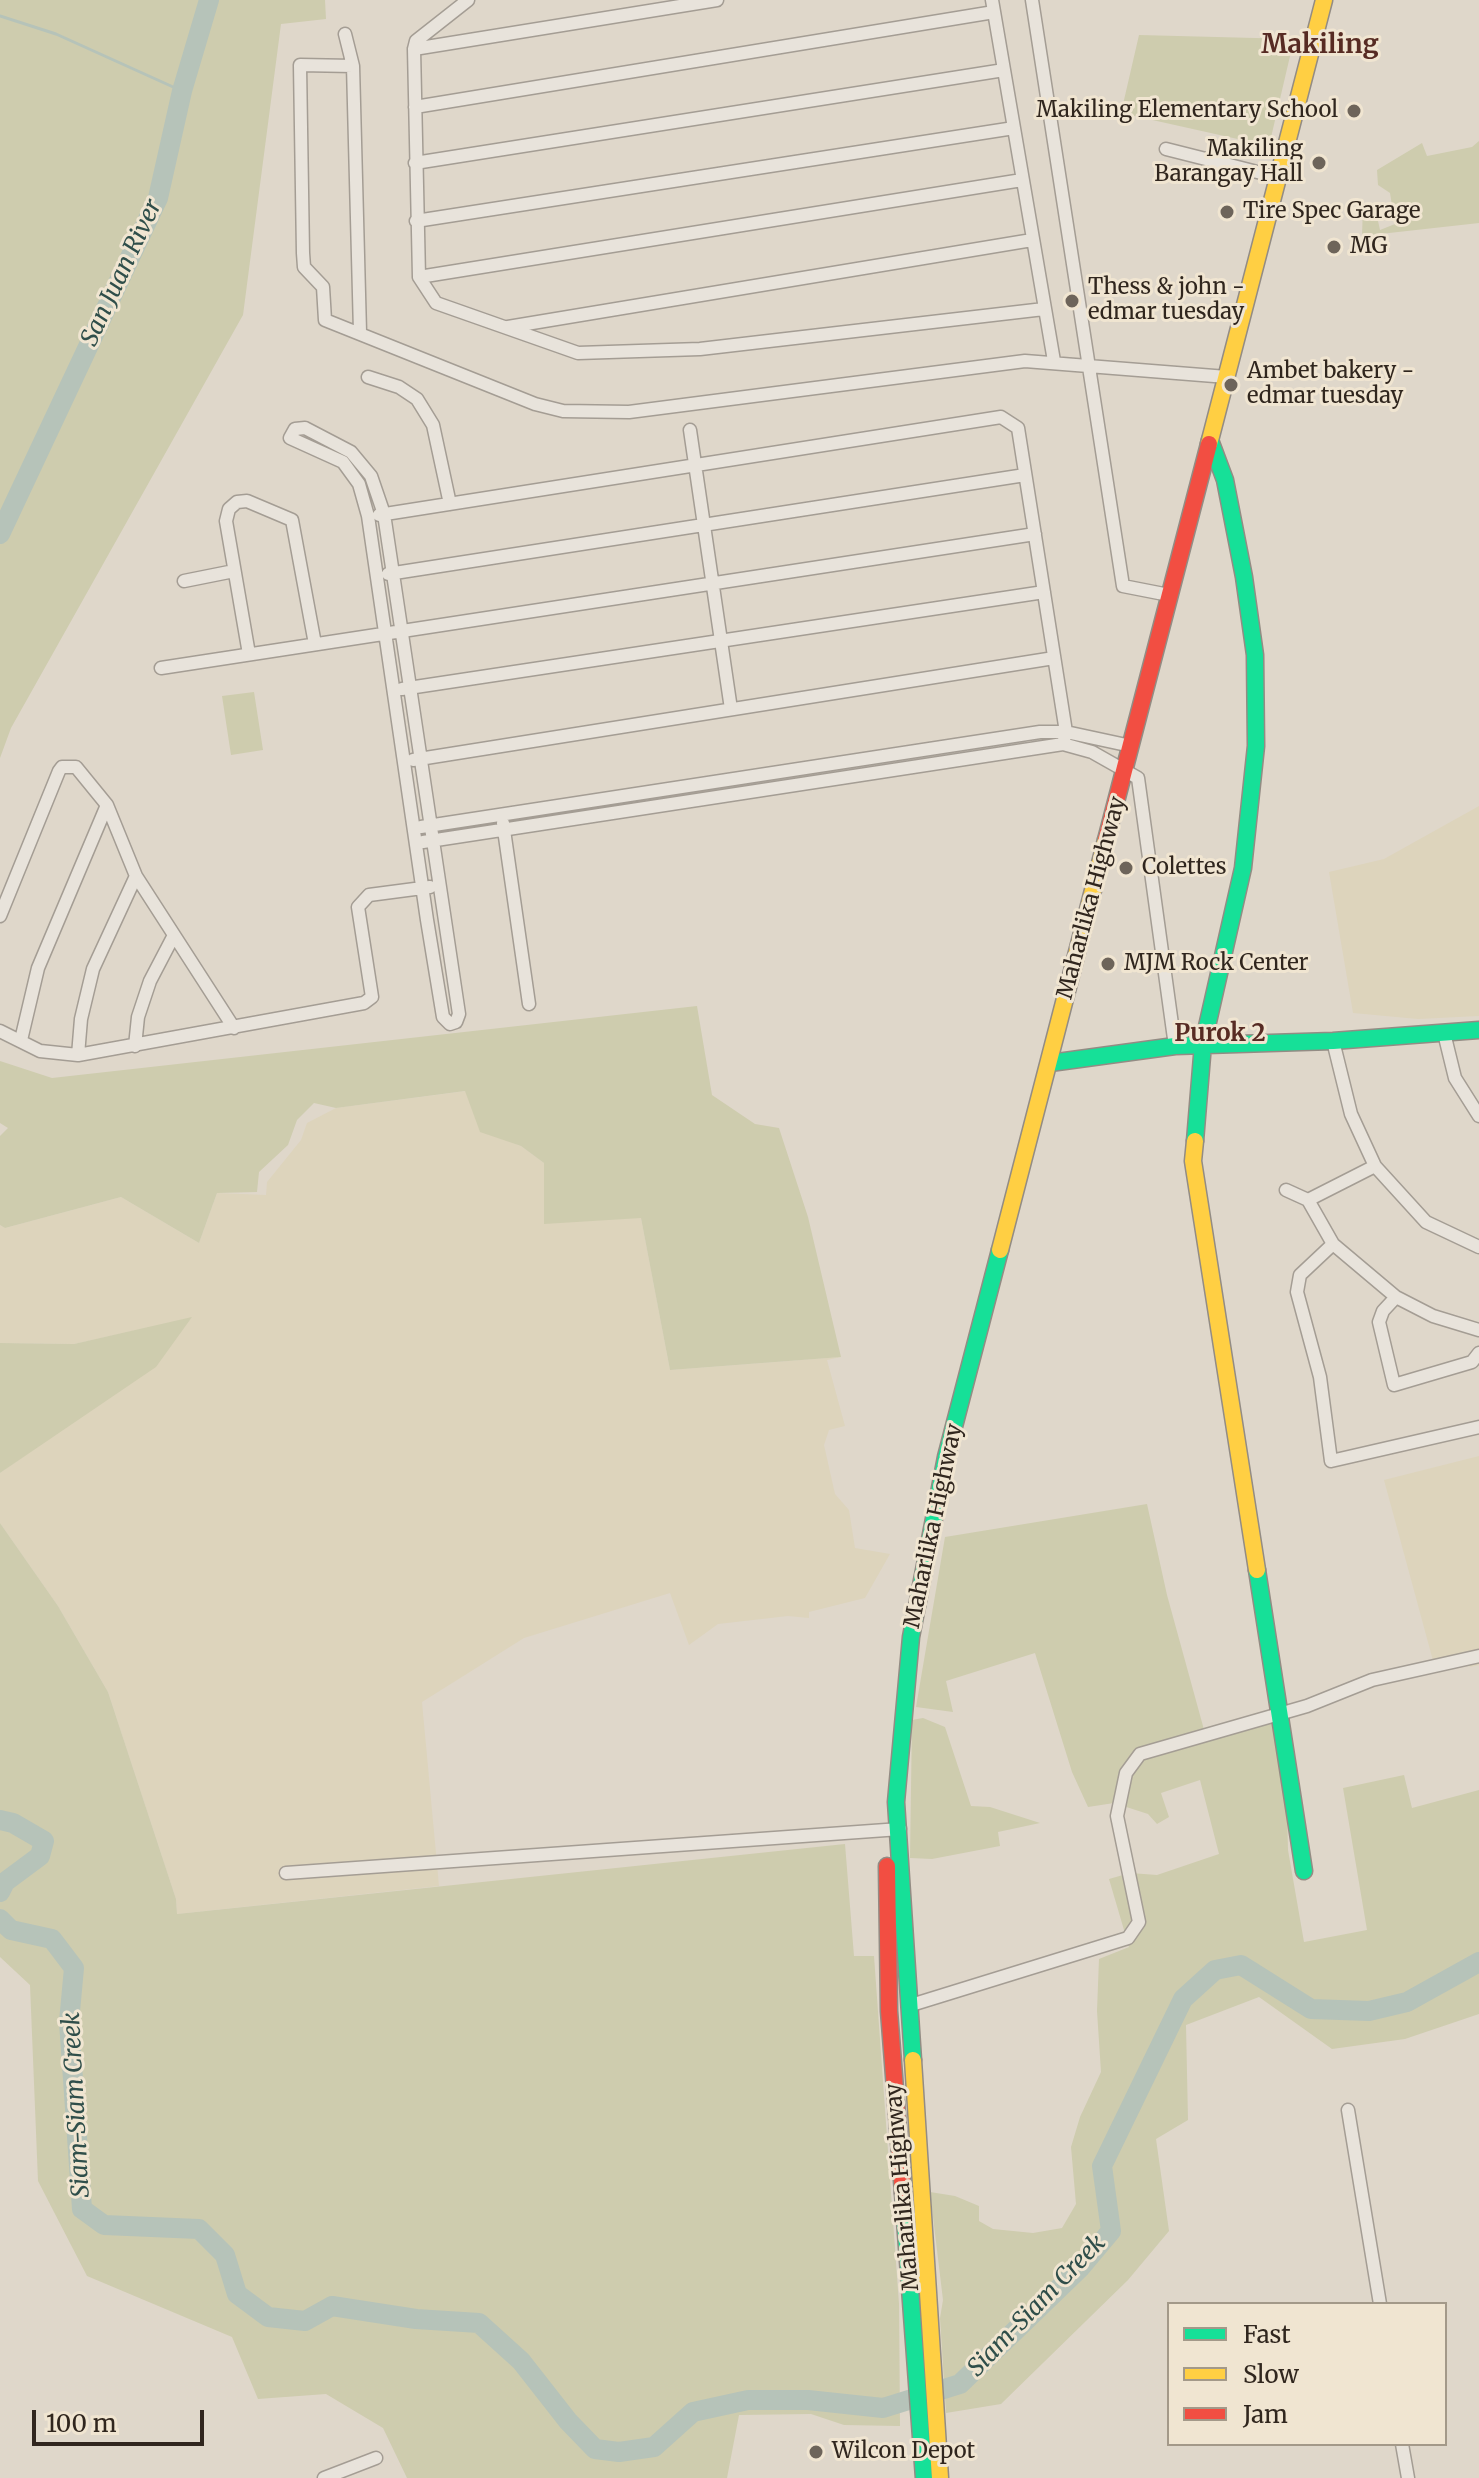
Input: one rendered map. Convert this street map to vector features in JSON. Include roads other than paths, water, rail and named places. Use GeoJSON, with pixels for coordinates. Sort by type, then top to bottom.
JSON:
{"type":"FeatureCollection","features":[{"type":"Feature","properties":{"kind":"main road","name":"Maharlika Highway"},"geometry":{"type":"LineString","coordinates":[[940,2478],[940,2434],[924,2340],[889,2011],[886,1943],[904,1690],[924,1559],[946,1457],[1324,0]]}},
{"type":"Feature","properties":{"kind":"main road"},"geometry":{"type":"LineString","coordinates":[[1210,440],[1225,480],[1244,577],[1255,655],[1256,746],[1243,868],[1203,1044],[1193,1161],[1304,1871]]}},
{"type":"Feature","properties":{"kind":"main road"},"geometry":{"type":"LineString","coordinates":[[1050,1063],[1175,1046],[1333,1041],[1479,1030]]}},
{"type":"Feature","properties":{"kind":"main road","name":"Maharlika Highway"},"geometry":{"type":"LineString","coordinates":[[894,1829],[908,2006],[924,2340],[924,2478]]}},
{"type":"Feature","properties":{"kind":"street"},"geometry":{"type":"LineString","coordinates":[[468,0],[416,41],[414,49],[419,277],[436,303],[578,353],[700,349],[1044,309]]}},
{"type":"Feature","properties":{"kind":"street"},"geometry":{"type":"LineString","coordinates":[[414,49],[717,0]]}},
{"type":"Feature","properties":{"kind":"street"},"geometry":{"type":"LineString","coordinates":[[1032,0],[1091,364],[1123,586],[1169,595]]}},
{"type":"Feature","properties":{"kind":"street"},"geometry":{"type":"LineString","coordinates":[[415,107],[993,6],[1054,361]]}},
{"type":"Feature","properties":{"kind":"street"},"geometry":{"type":"LineString","coordinates":[[345,34],[353,66],[360,332]]}},
{"type":"Feature","properties":{"kind":"street"},"geometry":{"type":"LineString","coordinates":[[353,66],[300,65],[304,267],[323,287],[325,320],[535,404],[563,411],[629,412],[1025,361],[1227,377]]}},
{"type":"Feature","properties":{"kind":"street"},"geometry":{"type":"LineString","coordinates":[[415,163],[1004,70]]}},
{"type":"Feature","properties":{"kind":"street"},"geometry":{"type":"LineString","coordinates":[[416,221],[1014,128]]}},
{"type":"Feature","properties":{"kind":"street"},"geometry":{"type":"LineString","coordinates":[[1166,149],[1277,177]]}},
{"type":"Feature","properties":{"kind":"street"},"geometry":{"type":"LineString","coordinates":[[419,277],[1022,180]]}},
{"type":"Feature","properties":{"kind":"street"},"geometry":{"type":"LineString","coordinates":[[505,327],[1032,240]]}},
{"type":"Feature","properties":{"kind":"street"},"geometry":{"type":"LineString","coordinates":[[368,377],[399,387],[417,399],[433,425],[450,504]]}},
{"type":"Feature","properties":{"kind":"street"},"geometry":{"type":"LineString","coordinates":[[368,516],[1001,417],[1018,428],[1064,738]]}},
{"type":"Feature","properties":{"kind":"street"},"geometry":{"type":"LineString","coordinates":[[305,428],[351,452],[371,476],[384,514],[437,886],[459,1014],[456,1022],[450,1024],[443,1017],[368,516],[359,484],[343,462],[296,444],[290,433],[305,428]]}},
{"type":"Feature","properties":{"kind":"street"},"geometry":{"type":"LineString","coordinates":[[690,430],[731,709]]}},
{"type":"Feature","properties":{"kind":"street"},"geometry":{"type":"LineString","coordinates":[[376,576],[1025,475]]}},
{"type":"Feature","properties":{"kind":"street"},"geometry":{"type":"LineString","coordinates":[[249,654],[226,521],[229,509],[237,502],[247,501],[288,516],[297,532],[315,644]]}},
{"type":"Feature","properties":{"kind":"street"},"geometry":{"type":"LineString","coordinates":[[161,668],[1035,534]]}},
{"type":"Feature","properties":{"kind":"street"},"geometry":{"type":"LineString","coordinates":[[184,581],[234,571]]}},
{"type":"Feature","properties":{"kind":"street"},"geometry":{"type":"LineString","coordinates":[[393,690],[1044,592]]}},
{"type":"Feature","properties":{"kind":"street"},"geometry":{"type":"LineString","coordinates":[[404,761],[1054,658]]}},
{"type":"Feature","properties":{"kind":"street"},"geometry":{"type":"LineString","coordinates":[[414,828],[1040,732],[1131,746]]}},
{"type":"Feature","properties":{"kind":"street"},"geometry":{"type":"LineString","coordinates":[[416,844],[1064,738],[1126,768],[1138,778],[1175,1046]]}},
{"type":"Feature","properties":{"kind":"street"},"geometry":{"type":"LineString","coordinates":[[0,916],[62,767],[76,767],[107,805],[136,876],[234,1028]]}},
{"type":"Feature","properties":{"kind":"street"},"geometry":{"type":"LineString","coordinates":[[21,1040],[38,968],[107,805]]}},
{"type":"Feature","properties":{"kind":"street"},"geometry":{"type":"LineString","coordinates":[[502,816],[529,1004]]}},
{"type":"Feature","properties":{"kind":"street"},"geometry":{"type":"LineString","coordinates":[[78,1055],[81,1019],[93,969],[136,876]]}},
{"type":"Feature","properties":{"kind":"street"},"geometry":{"type":"LineString","coordinates":[[0,1031],[40,1051],[78,1055],[364,1003],[372,997],[358,907],[369,895],[437,886]]}},
{"type":"Feature","properties":{"kind":"street"},"geometry":{"type":"LineString","coordinates":[[135,1046],[138,1017],[150,981],[173,937]]}},
{"type":"Feature","properties":{"kind":"street"},"geometry":{"type":"LineString","coordinates":[[1444,1033],[1455,1078],[1479,1116]]}},
{"type":"Feature","properties":{"kind":"street"},"geometry":{"type":"LineString","coordinates":[[1333,1041],[1351,1114],[1375,1166],[1426,1222],[1479,1247]]}},
{"type":"Feature","properties":{"kind":"street"},"geometry":{"type":"LineString","coordinates":[[1308,1200],[1375,1166]]}},
{"type":"Feature","properties":{"kind":"street"},"geometry":{"type":"LineString","coordinates":[[1286,1190],[1308,1200],[1333,1244],[1396,1297],[1433,1316],[1479,1330]]}},
{"type":"Feature","properties":{"kind":"street"},"geometry":{"type":"LineString","coordinates":[[1333,1244],[1300,1275],[1297,1292],[1320,1377],[1331,1461],[1479,1427]]}},
{"type":"Feature","properties":{"kind":"street"},"geometry":{"type":"LineString","coordinates":[[1396,1297],[1383,1311],[1379,1322],[1394,1385],[1472,1362],[1479,1353]]}},
{"type":"Feature","properties":{"kind":"street"},"geometry":{"type":"LineString","coordinates":[[908,2006],[1128,1938],[1139,1922],[1117,1816],[1126,1773],[1140,1754],[1307,1706],[1372,1680],[1479,1656]]}},
{"type":"Feature","properties":{"kind":"street"},"geometry":{"type":"LineString","coordinates":[[286,1873],[894,1829]]}},
{"type":"Feature","properties":{"kind":"street"},"geometry":{"type":"LineString","coordinates":[[1348,2110],[1380,2302]]}},
{"type":"Feature","properties":{"kind":"street"},"geometry":{"type":"LineString","coordinates":[[1402,2446],[1408,2478]]}},
{"type":"Feature","properties":{"kind":"street"},"geometry":{"type":"LineString","coordinates":[[324,2478],[376,2458]]}},
{"type":"Feature","properties":{"kind":"waterway","name":"San Juan River"},"geometry":{"type":"LineString","coordinates":[[0,534],[158,198],[182,91],[209,0]]}},
{"type":"Feature","properties":{"kind":"waterway"},"geometry":{"type":"LineString","coordinates":[[0,16],[56,34],[182,91]]}},
{"type":"Feature","properties":{"kind":"waterway","name":"Siam-Siam Creek"},"geometry":{"type":"LineString","coordinates":[[0,1820],[13,1823],[44,1841],[40,1856],[5,1882],[0,1892]]}},
{"type":"Feature","properties":{"kind":"waterway","name":"Siam-Siam Creek"},"geometry":{"type":"LineString","coordinates":[[0,1919],[11,1930],[52,1939],[74,1968],[69,2022],[82,2209],[104,2225],[199,2229],[225,2255],[237,2294],[268,2317],[305,2321],[332,2306],[416,2319],[479,2323],[521,2361],[568,2421],[595,2449],[619,2452],[654,2447],[693,2412],[748,2400],[808,2400],[883,2408],[960,2384],[1080,2268],[1111,2231],[1102,2166],[1183,1999],[1215,1970],[1241,1965],[1311,2009],[1369,2011],[1407,2002],[1479,1962]]}},
{"type":"Feature","properties":{"kind":"place","name":"Makiling Elementary School"},"geometry":{"type":"Point","coordinates":[1354,111]}},
{"type":"Feature","properties":{"kind":"place","name":"Makiling Barangay Hall"},"geometry":{"type":"Point","coordinates":[1319,163]}},
{"type":"Feature","properties":{"kind":"place","name":"Tire Spec Garage"},"geometry":{"type":"Point","coordinates":[1227,212]}},
{"type":"Feature","properties":{"kind":"place","name":"MG"},"geometry":{"type":"Point","coordinates":[1334,247]}},
{"type":"Feature","properties":{"kind":"place","name":"Thess & john - edmar tuesday"},"geometry":{"type":"Point","coordinates":[1072,301]}},
{"type":"Feature","properties":{"kind":"place","name":"Ambet bakery - edmar tuesday"},"geometry":{"type":"Point","coordinates":[1231,385]}},
{"type":"Feature","properties":{"kind":"place","name":"Colettes"},"geometry":{"type":"Point","coordinates":[1126,868]}},
{"type":"Feature","properties":{"kind":"place","name":"MJM Rock Center"},"geometry":{"type":"Point","coordinates":[1108,964]}},
{"type":"Feature","properties":{"kind":"place","name":"Wilcon Depot"},"geometry":{"type":"Point","coordinates":[816,2452]}},
{"type":"Feature","properties":{"kind":"district","name":"Makiling"},"geometry":{"type":"Point","coordinates":[1320,46]}},
{"type":"Feature","properties":{"kind":"district","name":"Purok 2"},"geometry":{"type":"Point","coordinates":[1220,1034]}}]}
